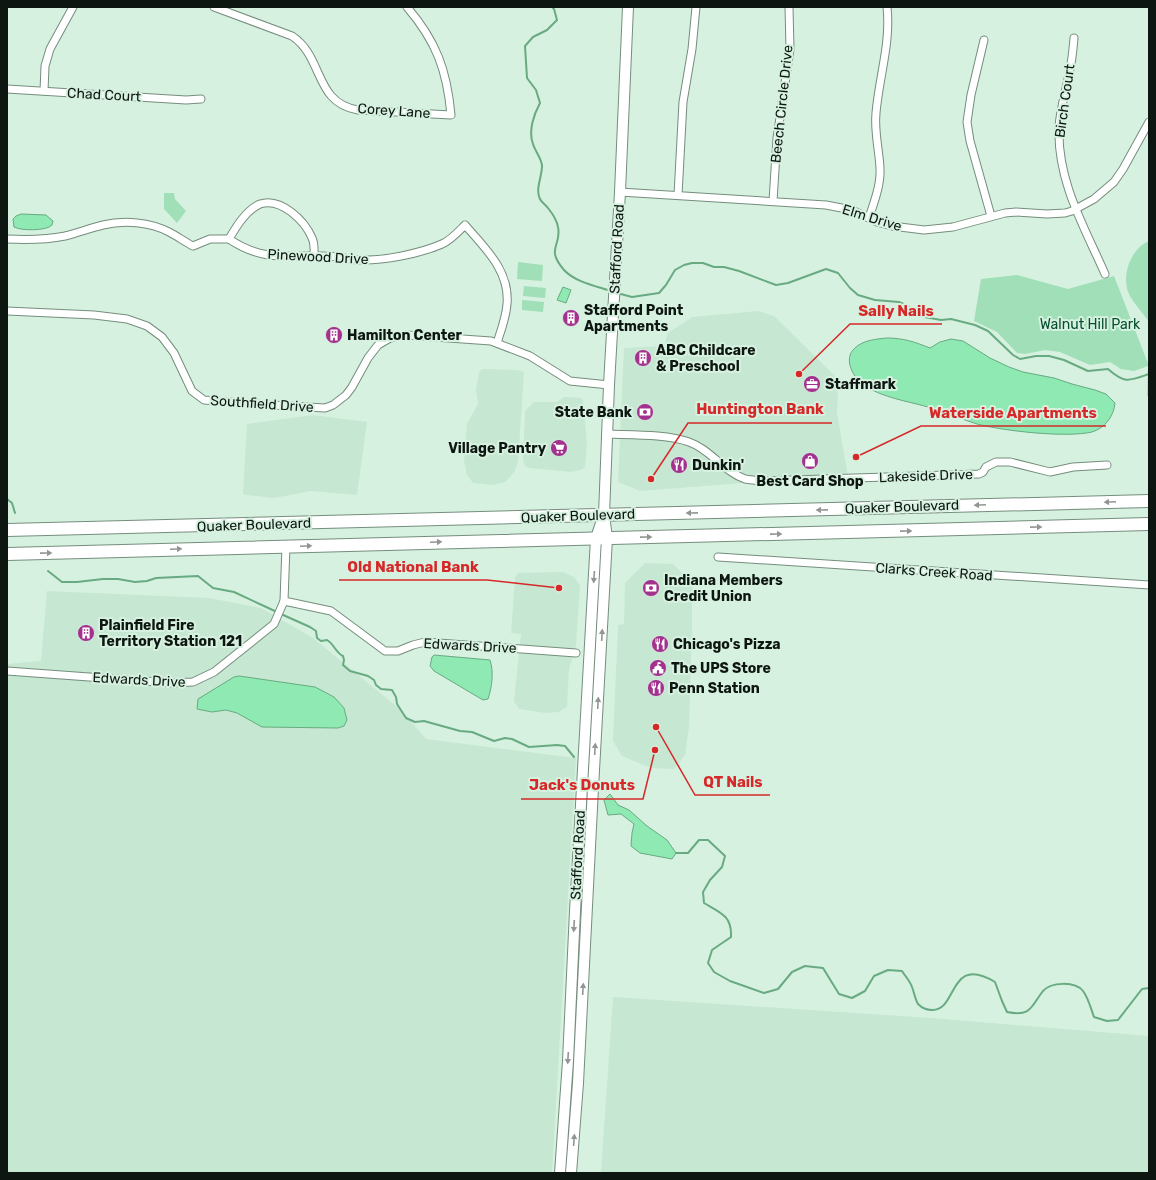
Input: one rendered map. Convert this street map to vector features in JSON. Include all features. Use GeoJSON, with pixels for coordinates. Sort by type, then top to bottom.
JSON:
{"type":"FeatureCollection","features":[{"type":"Feature","properties":{"kind":"main road","name":"Stafford Road"},"geometry":{"type":"LineString","coordinates":[[560,1173],[568,1061],[575,911],[604,515],[628,7]]}},
{"type":"Feature","properties":{"kind":"main road","name":"Quaker Boulevard"},"geometry":{"type":"LineString","coordinates":[[7,530],[1149,501]]}},
{"type":"Feature","properties":{"kind":"main road","name":"Quaker Boulevard"},"geometry":{"type":"LineString","coordinates":[[7,554],[1149,524]]}},
{"type":"Feature","properties":{"kind":"main road","name":"Stafford Road"},"geometry":{"type":"LineString","coordinates":[[571,1173],[578,1083],[593,788],[602,538]]}},
{"type":"Feature","properties":{"kind":"street"},"geometry":{"type":"LineString","coordinates":[[44,91],[45,66],[50,49],[72,7]]}},
{"type":"Feature","properties":{"kind":"street","name":"Corey Lane"},"geometry":{"type":"LineString","coordinates":[[214,7],[300,40],[308,51],[328,91],[337,103],[343,106],[358,110],[451,115],[448,86],[441,62],[430,38],[407,7]]}},
{"type":"Feature","properties":{"kind":"street"},"geometry":{"type":"LineString","coordinates":[[678,195],[683,102],[692,49],[696,7]]}},
{"type":"Feature","properties":{"kind":"street","name":"Beech Circle Drive"},"geometry":{"type":"LineString","coordinates":[[773,201],[777,138],[790,48],[789,7]]}},
{"type":"Feature","properties":{"kind":"street"},"geometry":{"type":"LineString","coordinates":[[869,218],[880,173],[876,115],[878,90],[886,57],[888,40],[887,7]]}},
{"type":"Feature","properties":{"kind":"street","name":"Birch Court"},"geometry":{"type":"LineString","coordinates":[[1074,38],[1070,72],[1060,119],[1059,150],[1068,191],[1105,274]]}},
{"type":"Feature","properties":{"kind":"street"},"geometry":{"type":"LineString","coordinates":[[984,40],[970,95],[967,122],[970,140],[991,216]]}},
{"type":"Feature","properties":{"kind":"street","name":"Chad Court"},"geometry":{"type":"LineString","coordinates":[[7,89],[186,100],[201,99]]}},
{"type":"Feature","properties":{"kind":"street","name":"Elm Drive"},"geometry":{"type":"LineString","coordinates":[[620,192],[773,201],[842,208],[852,210],[892,226],[924,230],[953,227],[1006,213],[1065,213],[1077,210],[1098,196],[1114,182],[1123,169],[1149,122]]}},
{"type":"Feature","properties":{"kind":"street"},"geometry":{"type":"LineString","coordinates":[[7,240],[30,240],[56,237],[104,225],[125,223],[142,224],[159,228],[193,246],[210,239],[229,238],[247,213],[259,204],[272,203],[280,205],[294,215],[306,227],[313,240],[314,257]]}},
{"type":"Feature","properties":{"kind":"street","name":"Pinewood Drive"},"geometry":{"type":"LineString","coordinates":[[229,238],[256,253],[263,255],[277,257],[338,256],[364,260],[377,260],[395,258],[443,244],[465,225],[496,262],[504,280],[507,304],[497,343]]}},
{"type":"Feature","properties":{"kind":"street","name":"Southfield Drive"},"geometry":{"type":"LineString","coordinates":[[7,311],[94,315],[127,319],[146,326],[164,339],[174,353],[192,391],[204,400],[325,408],[333,405],[346,395],[374,350],[384,341],[397,336],[415,335],[470,338],[491,341],[530,356],[570,381],[609,385]]}},
{"type":"Feature","properties":{"kind":"street","name":"Lakeside Drive"},"geometry":{"type":"LineString","coordinates":[[607,434],[676,438],[690,442],[701,448],[738,476],[744,479],[760,481],[979,474],[983,472],[986,467],[996,462],[1010,462],[1050,472],[1073,467],[1107,465]]}},
{"type":"Feature","properties":{"kind":"street","name":"Edwards Drive"},"geometry":{"type":"LineString","coordinates":[[7,671],[171,683],[193,682],[214,672],[274,624],[284,604],[286,546]]}},
{"type":"Feature","properties":{"kind":"street","name":"Clarks Creek Road"},"geometry":{"type":"LineString","coordinates":[[718,557],[1149,585]]}},
{"type":"Feature","properties":{"kind":"street","name":"Edwards Drive"},"geometry":{"type":"LineString","coordinates":[[284,604],[331,611],[385,651],[398,651],[425,642],[576,653]]}},
{"type":"Feature","properties":{"kind":"shaded area"},"geometry":{"type":"Polygon","coordinates":[[[21,214],[46,215],[53,221],[52,225],[34,230],[14,227],[13,219],[21,214]]]}},
{"type":"Feature","properties":{"kind":"shaded area"},"geometry":{"type":"Polygon","coordinates":[[[563,287],[571,290],[566,303],[557,300],[563,287]]]}},
{"type":"Feature","properties":{"kind":"shaded area"},"geometry":{"type":"Polygon","coordinates":[[[758,311],[774,316],[835,376],[838,389],[837,413],[849,482],[743,483],[640,491],[618,482],[624,348],[664,346],[668,333],[692,317],[758,311]]]}},
{"type":"Feature","properties":{"kind":"shaded area"},"geometry":{"type":"Polygon","coordinates":[[[887,338],[909,341],[930,348],[940,342],[951,339],[963,341],[990,358],[1009,367],[1023,372],[1054,378],[1106,394],[1115,403],[1113,412],[1108,421],[1101,428],[1092,432],[1081,434],[1035,433],[977,424],[934,409],[880,394],[865,386],[857,379],[851,368],[850,358],[851,353],[858,345],[870,340],[887,338]]]}},
{"type":"Feature","properties":{"kind":"shaded area"},"geometry":{"type":"Polygon","coordinates":[[[482,369],[517,370],[524,372],[518,462],[514,472],[505,482],[493,485],[473,483],[467,475],[464,461],[467,424],[478,404],[476,390],[479,373],[482,369]]]}},
{"type":"Feature","properties":{"kind":"shaded area"},"geometry":{"type":"Polygon","coordinates":[[[564,397],[581,398],[583,400],[587,445],[585,467],[581,470],[571,472],[529,468],[525,466],[523,459],[525,411],[534,402],[557,402],[564,397]]]}},
{"type":"Feature","properties":{"kind":"shaded area"},"geometry":{"type":"Polygon","coordinates":[[[313,415],[367,422],[357,495],[311,491],[274,498],[243,494],[247,424],[313,415]]]}},
{"type":"Feature","properties":{"kind":"shaded area"},"geometry":{"type":"Polygon","coordinates":[[[645,563],[673,564],[692,583],[689,727],[685,755],[674,769],[651,768],[622,756],[613,741],[618,625],[624,624],[625,583],[645,563]]]}},
{"type":"Feature","properties":{"kind":"shaded area"},"geometry":{"type":"Polygon","coordinates":[[[563,572],[574,577],[580,586],[576,645],[569,669],[567,707],[558,712],[546,713],[519,709],[514,701],[521,634],[511,633],[515,578],[518,573],[563,572]]]}},
{"type":"Feature","properties":{"kind":"shaded area"},"geometry":{"type":"Polygon","coordinates":[[[47,591],[209,598],[261,608],[313,638],[401,710],[426,739],[576,758],[552,1173],[7,1173],[7,664],[41,661],[47,591]]]}},
{"type":"Feature","properties":{"kind":"shaded area"},"geometry":{"type":"Polygon","coordinates":[[[434,655],[490,660],[492,680],[488,699],[483,700],[434,671],[430,666],[434,655]]]}},
{"type":"Feature","properties":{"kind":"shaded area"},"geometry":{"type":"Polygon","coordinates":[[[239,676],[315,687],[334,697],[344,708],[347,720],[344,726],[338,728],[262,727],[237,713],[226,710],[212,712],[197,709],[198,699],[234,677],[239,676]]]}},
{"type":"Feature","properties":{"kind":"shaded area"},"geometry":{"type":"Polygon","coordinates":[[[610,794],[618,805],[629,810],[647,826],[667,840],[676,853],[672,859],[640,853],[631,846],[634,824],[621,814],[608,815],[604,800],[610,794]]]}},
{"type":"Feature","properties":{"kind":"shaded area"},"geometry":{"type":"Polygon","coordinates":[[[613,997],[931,1018],[1149,1036],[1149,1173],[601,1173],[613,997]]]}},
{"type":"Feature","properties":{"kind":"green space"},"geometry":{"type":"Polygon","coordinates":[[[164,193],[174,193],[175,199],[186,211],[177,223],[164,209],[164,193]]]}},
{"type":"Feature","properties":{"kind":"green space"},"geometry":{"type":"Polygon","coordinates":[[[1149,241],[1149,322],[1130,296],[1126,281],[1132,257],[1142,245],[1149,241]]]}},
{"type":"Feature","properties":{"kind":"green space"},"geometry":{"type":"Polygon","coordinates":[[[518,262],[543,265],[542,281],[517,279],[518,262]]]}},
{"type":"Feature","properties":{"kind":"green space","name":"Walnut Hill Park"},"geometry":{"type":"Polygon","coordinates":[[[1017,275],[1068,289],[1114,276],[1149,366],[1149,396],[1147,396],[1148,366],[1134,371],[1121,369],[1110,362],[1090,365],[1060,352],[1045,350],[1025,354],[1017,353],[997,332],[974,321],[981,279],[1017,275]]]}},
{"type":"Feature","properties":{"kind":"green space"},"geometry":{"type":"Polygon","coordinates":[[[524,286],[546,288],[545,298],[523,296],[524,286]]]}},
{"type":"Feature","properties":{"kind":"green space"},"geometry":{"type":"Polygon","coordinates":[[[522,300],[544,302],[543,312],[522,310],[522,300]]]}},
{"type":"Feature","properties":{"kind":"waterway"},"geometry":{"type":"LineString","coordinates":[[552,7],[557,20],[547,30],[533,37],[525,46],[527,78],[536,90],[540,103],[531,128],[533,144],[542,163],[538,191],[541,200],[553,215],[557,225],[559,233],[555,252],[558,263],[574,278],[611,291]]}},
{"type":"Feature","properties":{"kind":"waterway"},"geometry":{"type":"LineString","coordinates":[[617,293],[632,297],[659,293],[675,270],[692,263],[703,263],[714,267],[724,267],[776,285],[788,283],[826,269],[838,273],[850,288],[858,295],[875,300],[899,302],[908,306],[919,316],[941,320],[951,319],[975,325],[988,331],[1013,355],[1020,359],[1036,356],[1049,356],[1064,360],[1088,371],[1108,369],[1119,377],[1127,380],[1149,374]]}},
{"type":"Feature","properties":{"kind":"waterway"},"geometry":{"type":"LineString","coordinates":[[7,499],[12,503],[15,513]]}},
{"type":"Feature","properties":{"kind":"waterway"},"geometry":{"type":"LineString","coordinates":[[48,571],[62,582],[103,579],[118,579],[135,582],[147,581],[156,578],[198,576],[213,588],[234,592],[277,612]]}},
{"type":"Feature","properties":{"kind":"waterway"},"geometry":{"type":"LineString","coordinates":[[281,614],[316,631],[317,638],[321,641],[327,640],[343,656],[343,665],[350,671],[368,676],[374,680],[376,685],[381,689],[392,690],[396,697],[397,704],[406,718],[415,722],[424,721],[460,731],[472,732],[494,741],[505,738],[512,739],[529,747],[557,745],[565,746],[574,757]]}},
{"type":"Feature","properties":{"kind":"waterway"},"geometry":{"type":"LineString","coordinates":[[676,853],[688,853],[699,840],[708,840],[725,856],[722,867],[710,880],[703,892],[704,903],[724,916],[730,924],[731,937],[712,950],[708,963],[714,972],[730,981],[764,993],[778,989],[792,972],[805,966],[823,968],[839,994],[852,998],[865,991],[874,976],[888,970],[902,971],[911,985],[918,1004],[921,1007],[932,1010],[940,1008],[946,1002],[961,979],[969,975],[980,975],[995,982],[1007,1012],[1026,1012],[1033,1006],[1043,991],[1047,988],[1057,984],[1069,984],[1083,991],[1094,1017],[1107,1021],[1118,1020],[1142,989],[1149,988]]}},
{"type":"Feature","properties":{"kind":"place","name":"Stafford Point Apartments"},"geometry":{"type":"Point","coordinates":[571,318]}},
{"type":"Feature","properties":{"kind":"place","name":"Hamilton Center"},"geometry":{"type":"Point","coordinates":[334,335]}},
{"type":"Feature","properties":{"kind":"place","name":"ABC Childcare & Preschool"},"geometry":{"type":"Point","coordinates":[643,358]}},
{"type":"Feature","properties":{"kind":"place","name":"Sally Nails"},"geometry":{"type":"Point","coordinates":[799,374]}},
{"type":"Feature","properties":{"kind":"place","name":"Staffmark"},"geometry":{"type":"Point","coordinates":[812,384]}},
{"type":"Feature","properties":{"kind":"place","name":"State Bank"},"geometry":{"type":"Point","coordinates":[645,412]}},
{"type":"Feature","properties":{"kind":"place","name":"Village Pantry"},"geometry":{"type":"Point","coordinates":[559,448]}},
{"type":"Feature","properties":{"kind":"place","name":"Waterside Apartments"},"geometry":{"type":"Point","coordinates":[856,457]}},
{"type":"Feature","properties":{"kind":"place","name":"Best Card Shop"},"geometry":{"type":"Point","coordinates":[810,461]}},
{"type":"Feature","properties":{"kind":"place","name":"Dunkin'"},"geometry":{"type":"Point","coordinates":[679,465]}},
{"type":"Feature","properties":{"kind":"place","name":"Huntington Bank"},"geometry":{"type":"Point","coordinates":[651,479]}},
{"type":"Feature","properties":{"kind":"place","name":"Old National Bank"},"geometry":{"type":"Point","coordinates":[559,588]}},
{"type":"Feature","properties":{"kind":"place","name":"Indiana Members Credit Union"},"geometry":{"type":"Point","coordinates":[651,588]}},
{"type":"Feature","properties":{"kind":"place","name":"Plainfield Fire Territory Station 121"},"geometry":{"type":"Point","coordinates":[86,633]}},
{"type":"Feature","properties":{"kind":"place","name":"Chicago's Pizza"},"geometry":{"type":"Point","coordinates":[660,644]}},
{"type":"Feature","properties":{"kind":"place","name":"The UPS Store"},"geometry":{"type":"Point","coordinates":[658,668]}},
{"type":"Feature","properties":{"kind":"place","name":"Penn Station"},"geometry":{"type":"Point","coordinates":[656,688]}},
{"type":"Feature","properties":{"kind":"place","name":"QT Nails"},"geometry":{"type":"Point","coordinates":[656,727]}},
{"type":"Feature","properties":{"kind":"place","name":"Jack's Donuts"},"geometry":{"type":"Point","coordinates":[655,750]}}]}
